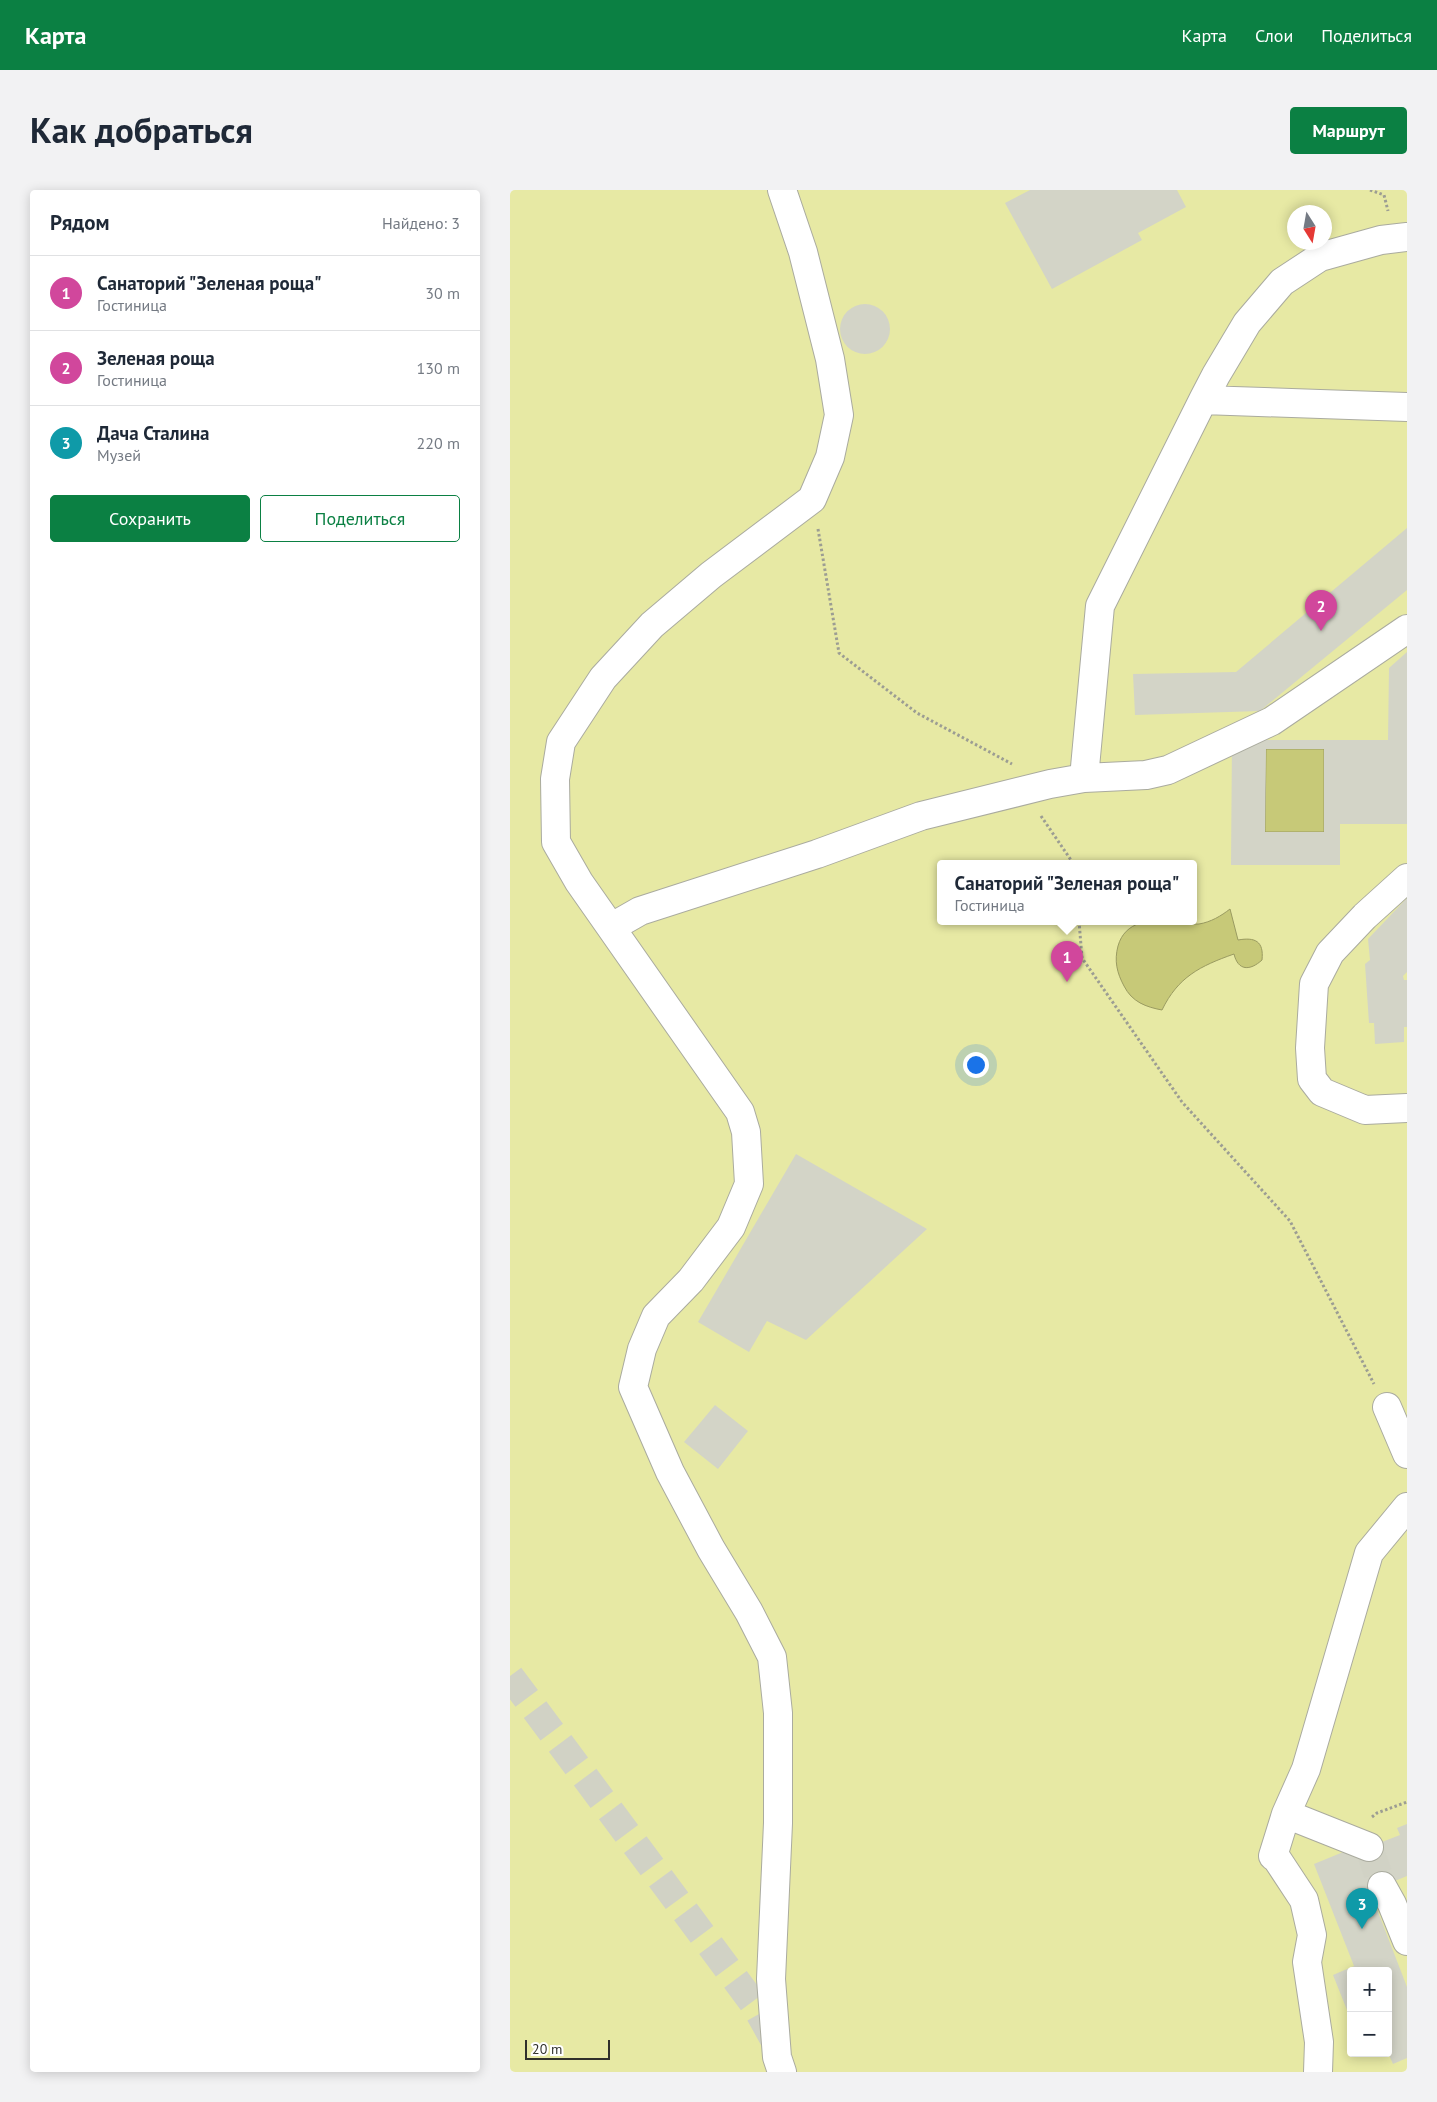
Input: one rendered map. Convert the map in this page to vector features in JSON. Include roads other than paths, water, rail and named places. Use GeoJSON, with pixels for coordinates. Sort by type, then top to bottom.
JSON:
{"type":"FeatureCollection","features":[{"type":"Feature","properties":{"kind":"lane"},"geometry":{"type":"LineString","coordinates":[[782,190],[803,252],[830,359],[839,415],[830,456],[812,499],[710,575],[652,625],[603,678],[561,742],[555,779],[556,842],[579,882],[740,1112],[746,1132],[749,1184],[731,1227],[691,1280],[656,1316],[642,1349],[633,1387],[670,1472],[772,1657],[778,1713],[778,1823],[772,1979],[777,2057],[782,2072]]}},
{"type":"Feature","properties":{"kind":"lane"},"geometry":{"type":"LineString","coordinates":[[1084,778],[1100,606],[1203,400],[1247,324],[1282,282],[1320,257],[1381,240],[1407,237]]}},
{"type":"Feature","properties":{"kind":"lane"},"geometry":{"type":"LineString","coordinates":[[1203,400],[1407,407]]}},
{"type":"Feature","properties":{"kind":"lane"},"geometry":{"type":"LineString","coordinates":[[612,927],[640,910],[817,854],[921,816],[1037,787],[1084,778],[1146,775],[1168,770],[1272,721],[1407,629]]}},
{"type":"Feature","properties":{"kind":"lane"},"geometry":{"type":"LineString","coordinates":[[1407,878],[1365,916],[1330,953],[1314,984],[1310,1048],[1312,1078],[1322,1092],[1365,1110],[1407,1108]]}},
{"type":"Feature","properties":{"kind":"lane"},"geometry":{"type":"LineString","coordinates":[[1386,1407],[1407,1454]]}},
{"type":"Feature","properties":{"kind":"lane"},"geometry":{"type":"LineString","coordinates":[[1318,2072],[1319,2042],[1307,1962],[1312,1935],[1304,1900],[1277,1859],[1273,1856],[1286,1814],[1306,1769],[1369,1553],[1407,1507]]}},
{"type":"Feature","properties":{"kind":"lane"},"geometry":{"type":"LineString","coordinates":[[1286,1814],[1369,1847]]}},
{"type":"Feature","properties":{"kind":"lane"},"geometry":{"type":"LineString","coordinates":[[1394,1896],[1407,1941]]}},
{"type":"Feature","properties":{"kind":"tunnel"},"geometry":{"type":"LineString","coordinates":[[510,1676],[756,2007],[778,2047]]}},
{"type":"Feature","properties":{"kind":"tunnel"},"geometry":{"type":"LineString","coordinates":[[1369,1847],[1382,1886]]}},
{"type":"Feature","properties":{"kind":"place","name":"Зеленая роща"},"geometry":{"type":"Point","coordinates":[1321,631]}},
{"type":"Feature","properties":{"kind":"place","name":"Санаторий \"Зеленая роща\""},"geometry":{"type":"Point","coordinates":[1067,982]}},
{"type":"Feature","properties":{"kind":"place","name":"Дача Сталина"},"geometry":{"type":"Point","coordinates":[1362,1929]}}]}
